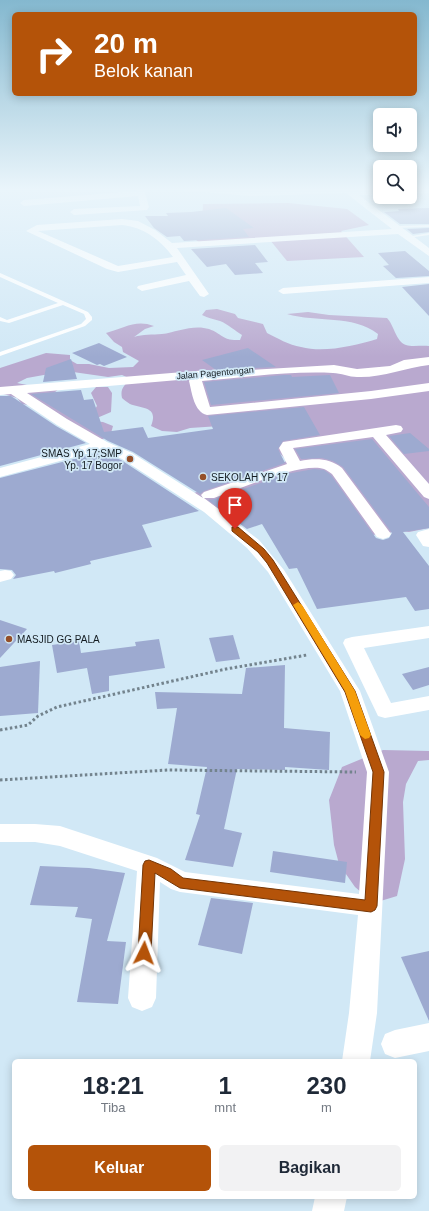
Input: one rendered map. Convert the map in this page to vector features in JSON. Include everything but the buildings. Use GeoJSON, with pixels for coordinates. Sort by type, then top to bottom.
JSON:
{"type":"FeatureCollection","features":[{"type":"Feature","properties":{"kind":"street"},"geometry":{"type":"LineString","coordinates":[[61,245],[118,269],[179,259]]}},
{"type":"Feature","properties":{"kind":"street"},"geometry":{"type":"LineString","coordinates":[[187,245],[170,246],[204,294]]}},
{"type":"Feature","properties":{"kind":"street"},"geometry":{"type":"LineString","coordinates":[[425,246],[429,253]]}},
{"type":"Feature","properties":{"kind":"street"},"geometry":{"type":"LineString","coordinates":[[142,288],[192,277]]}},
{"type":"Feature","properties":{"kind":"street"},"geometry":{"type":"LineString","coordinates":[[282,291],[429,280]]}},
{"type":"Feature","properties":{"kind":"street","name":"Jalan Pagentongan"},"geometry":{"type":"LineString","coordinates":[[7,390],[374,366],[429,356]]}},
{"type":"Feature","properties":{"kind":"street"},"geometry":{"type":"LineString","coordinates":[[429,361],[404,364],[393,369],[374,366],[357,373],[334,369],[293,370],[198,377],[195,381],[204,409],[206,410],[371,395],[429,387]]}},
{"type":"Feature","properties":{"kind":"street"},"geometry":{"type":"LineString","coordinates":[[374,366],[392,391]]}},
{"type":"Feature","properties":{"kind":"street"},"geometry":{"type":"LineString","coordinates":[[357,373],[371,395]]}},
{"type":"Feature","properties":{"kind":"street"},"geometry":{"type":"LineString","coordinates":[[7,390],[62,422],[127,456],[210,509],[261,550],[327,652],[350,691],[378,772],[371,906],[363,1013],[356,1059]]}},
{"type":"Feature","properties":{"kind":"street"},"geometry":{"type":"LineString","coordinates":[[296,467],[286,448],[288,445],[396,429]]}},
{"type":"Feature","properties":{"kind":"street"},"geometry":{"type":"LineString","coordinates":[[376,432],[429,494]]}},
{"type":"Feature","properties":{"kind":"street"},"geometry":{"type":"LineString","coordinates":[[0,473],[102,444]]}},
{"type":"Feature","properties":{"kind":"street"},"geometry":{"type":"LineString","coordinates":[[209,495],[296,467],[309,464],[330,466],[337,471],[383,534]]}},
{"type":"Feature","properties":{"kind":"street"},"geometry":{"type":"LineString","coordinates":[[414,476],[429,474]]}},
{"type":"Feature","properties":{"kind":"street"},"geometry":{"type":"LineString","coordinates":[[429,534],[424,535],[429,542]]}},
{"type":"Feature","properties":{"kind":"street"},"geometry":{"type":"LineString","coordinates":[[429,632],[352,643],[385,711],[429,703]]}},
{"type":"Feature","properties":{"kind":"street"},"geometry":{"type":"LineString","coordinates":[[0,833],[35,833],[60,836],[149,865],[167,873],[180,882],[371,906]]}},
{"type":"Feature","properties":{"kind":"street"},"geometry":{"type":"LineString","coordinates":[[142,998],[149,865]]}},
{"type":"Feature","properties":{"kind":"street"},"geometry":{"type":"LineString","coordinates":[[395,1044],[429,1037]]}},
{"type":"Feature","properties":{"kind":"street"},"geometry":{"type":"LineString","coordinates":[[328,1211],[330,1199]]}},
{"type":"Feature","properties":{"kind":"lane"},"geometry":{"type":"LineString","coordinates":[[0,276],[86,312],[89,316],[89,320],[82,325],[0,354]]}},
{"type":"Feature","properties":{"kind":"lane"},"geometry":{"type":"LineString","coordinates":[[0,319],[7,322],[62,303]]}},
{"type":"Feature","properties":{"kind":"path"},"geometry":{"type":"LineString","coordinates":[[0,730],[28,725],[38,716],[57,707],[226,668],[327,652]]}},
{"type":"Feature","properties":{"kind":"path"},"geometry":{"type":"LineString","coordinates":[[0,780],[168,770],[378,772]]}},
{"type":"Feature","properties":{"kind":"shaded area"},"geometry":{"type":"Polygon","coordinates":[[[274,245],[353,245],[364,257],[287,261],[274,245]]]}},
{"type":"Feature","properties":{"kind":"shaded area"},"geometry":{"type":"Polygon","coordinates":[[[217,309],[235,314],[238,318],[263,324],[267,333],[292,345],[310,349],[339,348],[359,344],[377,339],[378,334],[368,328],[346,321],[298,317],[287,314],[308,312],[329,315],[387,318],[397,337],[406,345],[429,346],[429,528],[409,532],[401,531],[336,540],[231,517],[194,493],[287,461],[250,421],[220,426],[190,428],[177,432],[162,431],[151,426],[153,415],[148,409],[130,404],[122,398],[123,387],[131,379],[122,375],[108,377],[66,371],[27,378],[17,383],[61,387],[54,393],[93,412],[97,406],[91,393],[96,387],[108,387],[112,393],[111,412],[90,421],[103,422],[113,426],[111,433],[103,439],[89,440],[36,406],[22,404],[17,398],[0,393],[0,368],[46,353],[70,355],[70,360],[77,364],[89,364],[109,368],[133,367],[139,361],[123,352],[122,347],[114,342],[106,333],[130,325],[141,323],[154,326],[145,329],[134,337],[162,334],[197,327],[209,329],[226,338],[240,340],[242,335],[229,326],[220,321],[202,315],[206,310],[217,309]]]}},
{"type":"Feature","properties":{"kind":"shaded area"},"geometry":{"type":"Polygon","coordinates":[[[383,750],[429,751],[429,760],[418,761],[406,784],[403,802],[405,859],[397,896],[374,903],[355,887],[339,864],[334,845],[329,800],[342,767],[383,750]]]}},
{"type":"Feature","properties":{"kind":"slow traffic"},"geometry":{"type":"LineString","coordinates":[[298,605],[350,691],[365,735]]}},
{"type":"Feature","properties":{"kind":"place","name":"SMAS Yp 17;SMP Yp. 17 Bogor"},"geometry":{"type":"Point","coordinates":[130,459]}},
{"type":"Feature","properties":{"kind":"place","name":"SEKOLAH YP 17"},"geometry":{"type":"Point","coordinates":[203,477]}},
{"type":"Feature","properties":{"kind":"place","name":"MASJID GG PALA"},"geometry":{"type":"Point","coordinates":[9,639]}},
{"type":"Feature","properties":{"kind":"route"},"geometry":{"type":"LineString","coordinates":[[144,953],[149,865],[167,873],[173,879],[180,882],[371,906],[378,772],[350,691],[270,562],[261,550],[235,529]]}}]}
